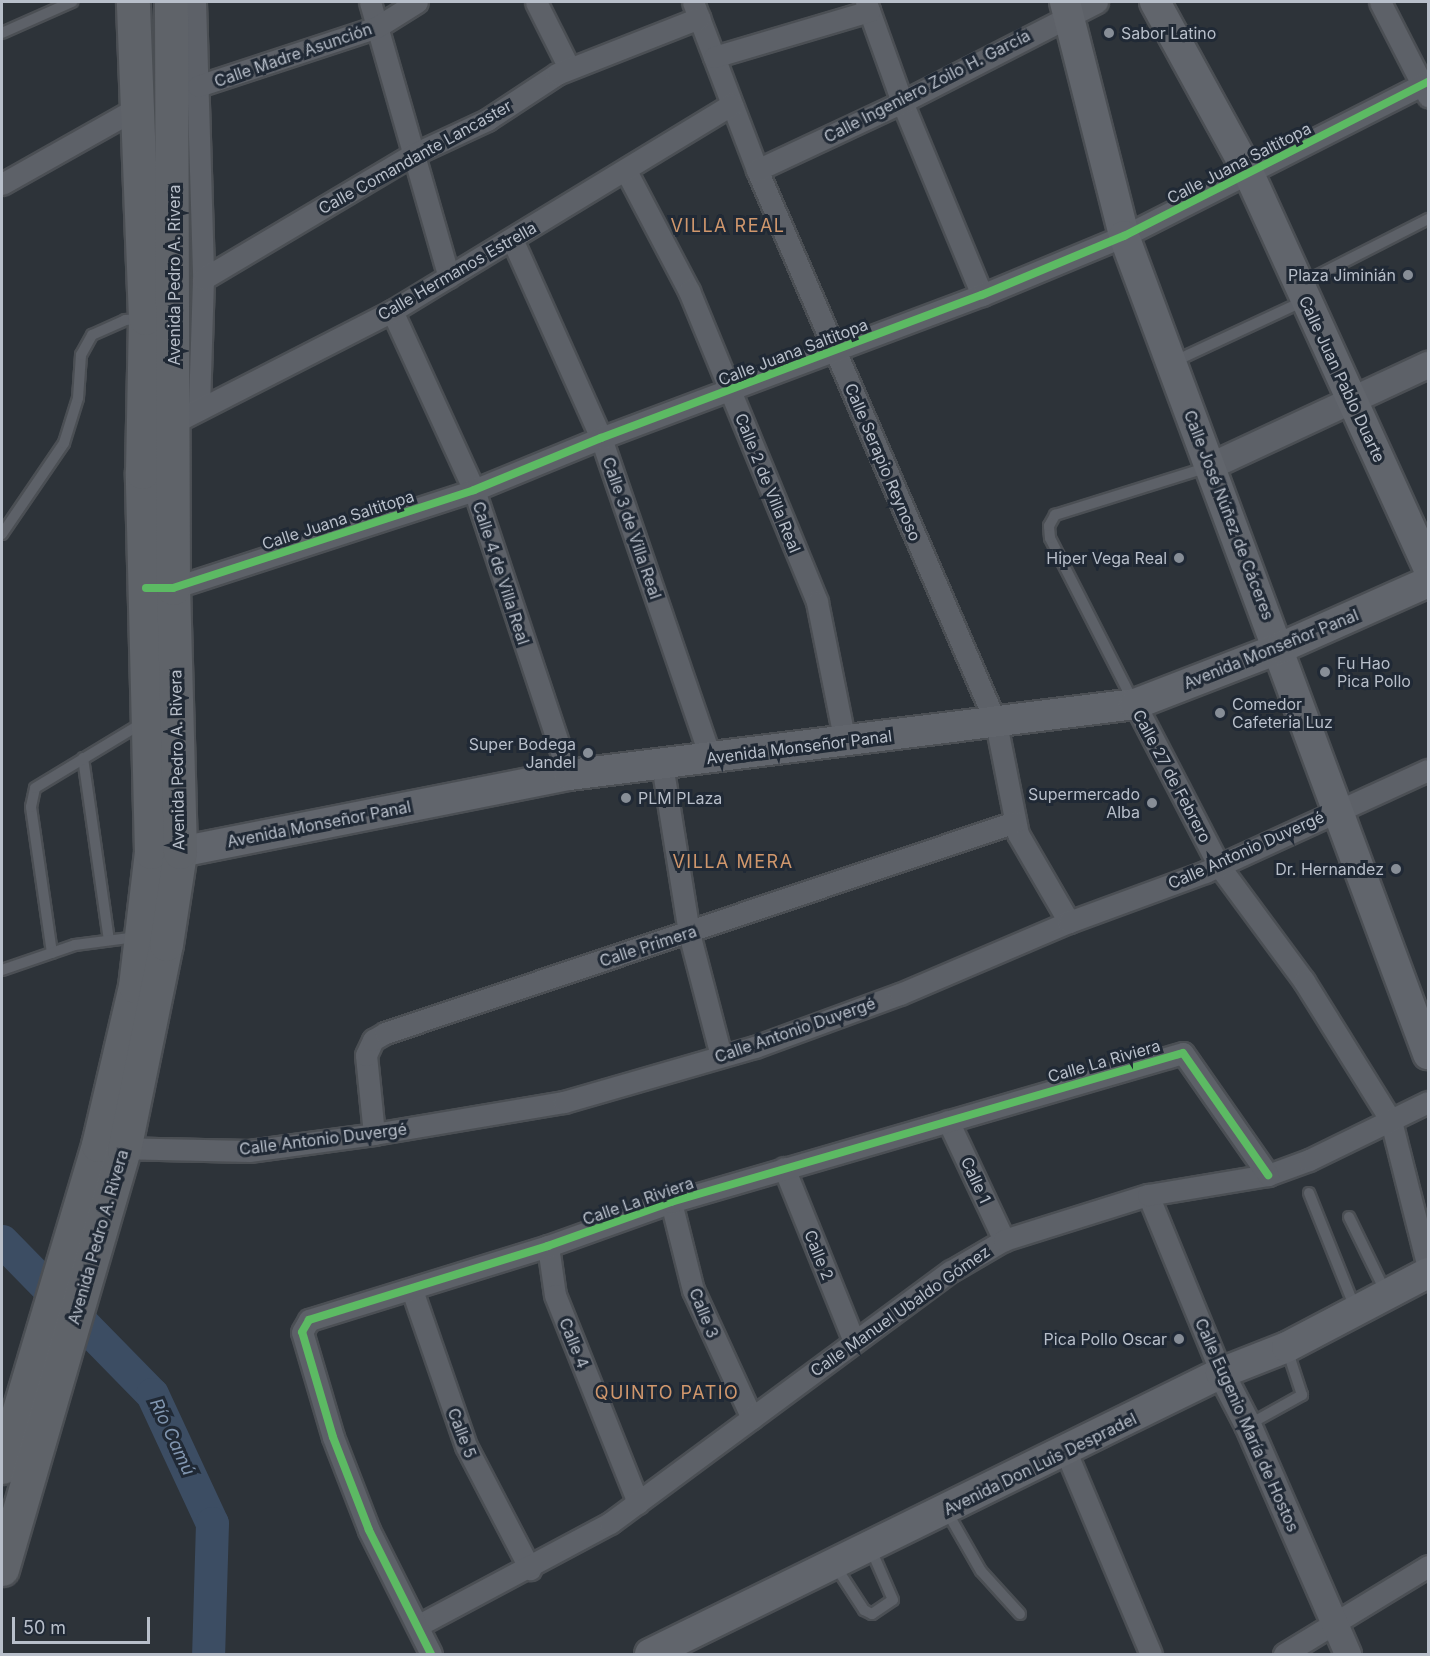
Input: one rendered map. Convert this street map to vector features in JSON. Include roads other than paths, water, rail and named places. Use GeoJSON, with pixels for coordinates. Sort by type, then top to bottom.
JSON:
{"type":"FeatureCollection","features":[{"type":"Feature","properties":{"kind":"main road","name":"Avenida Pedro A. Rivera"},"geometry":{"type":"LineString","coordinates":[[134,2],[137,108],[160,318],[187,416],[160,588],[149,719],[166,852]]}},
{"type":"Feature","properties":{"kind":"main road","name":"Avenida Pedro A. Rivera"},"geometry":{"type":"LineString","coordinates":[[5,1556],[95,1201],[111,1147],[154,940],[166,852],[160,588],[142,472],[160,318],[171,2]]}},
{"type":"Feature","properties":{"kind":"main road","name":"Calle Juan Pablo Duarte"},"geometry":{"type":"LineString","coordinates":[[1155,2],[1249,174],[1428,566]]}},
{"type":"Feature","properties":{"kind":"main road","name":"Calle José Núñez de Cáceres"},"geometry":{"type":"LineString","coordinates":[[1067,8],[1125,236],[1173,362],[1209,467],[1280,648],[1428,1054]]}},
{"type":"Feature","properties":{"kind":"main road","name":"Avenida Monseñor Panal"},"geometry":{"type":"LineString","coordinates":[[166,852],[569,775],[1135,704],[1280,648],[1428,582]]}},
{"type":"Feature","properties":{"kind":"main road","name":"Avenida Pedro A. Rivera"},"geometry":{"type":"LineString","coordinates":[[2,1467],[95,1201]]}},
{"type":"Feature","properties":{"kind":"main road","name":"Avenida Don Luis Despradel"},"geometry":{"type":"LineString","coordinates":[[650,1654],[1066,1452],[1221,1373],[1287,1347],[1355,1308],[1428,1273]]}},
{"type":"Feature","properties":{"kind":"street"},"geometry":{"type":"LineString","coordinates":[[187,416],[202,279],[195,2]]}},
{"type":"Feature","properties":{"kind":"street"},"geometry":{"type":"LineString","coordinates":[[370,2],[412,155],[449,277]]}},
{"type":"Feature","properties":{"kind":"street","name":"Calle Madre Asunción"},"geometry":{"type":"LineString","coordinates":[[198,86],[377,27],[417,2]]}},
{"type":"Feature","properties":{"kind":"street"},"geometry":{"type":"LineString","coordinates":[[536,2],[569,68]]}},
{"type":"Feature","properties":{"kind":"street","name":"Calle Ingeniero Zoilo H. García"},"geometry":{"type":"LineString","coordinates":[[757,170],[902,102],[1067,8],[1097,2]]}},
{"type":"Feature","properties":{"kind":"street"},"geometry":{"type":"LineString","coordinates":[[1380,2],[1427,88]]}},
{"type":"Feature","properties":{"kind":"street"},"geometry":{"type":"LineString","coordinates":[[714,57],[868,6],[902,102],[982,295]]}},
{"type":"Feature","properties":{"kind":"street","name":"Calle Comandante Lancaster"},"geometry":{"type":"LineString","coordinates":[[202,279],[412,155],[488,120],[569,68],[696,10]]}},
{"type":"Feature","properties":{"kind":"street","name":"Calle Serapio Reynoso"},"geometry":{"type":"LineString","coordinates":[[696,10],[757,170],[996,723],[1018,834],[1069,922]]}},
{"type":"Feature","properties":{"kind":"street","name":"Calle Juana Saltitopa"},"geometry":{"type":"LineString","coordinates":[[160,588],[474,489],[601,438],[982,295],[1125,236],[1427,88]]}},
{"type":"Feature","properties":{"kind":"street","name":"Calle Hermanos Estrella"},"geometry":{"type":"LineString","coordinates":[[187,416],[392,310],[626,171],[731,105]]}},
{"type":"Feature","properties":{"kind":"street"},"geometry":{"type":"LineString","coordinates":[[2,184],[137,108]]}},
{"type":"Feature","properties":{"kind":"street","name":"Calle 2 de Villa Real"},"geometry":{"type":"LineString","coordinates":[[626,171],[689,291],[817,602],[845,742]]}},
{"type":"Feature","properties":{"kind":"street","name":"Calle 3 de Villa Real"},"geometry":{"type":"LineString","coordinates":[[512,239],[601,438],[710,757]]}},
{"type":"Feature","properties":{"kind":"street","name":"Calle 4 de Villa Real"},"geometry":{"type":"LineString","coordinates":[[392,310],[474,489],[569,775]]}},
{"type":"Feature","properties":{"kind":"street"},"geometry":{"type":"LineString","coordinates":[[1209,467],[1428,365]]}},
{"type":"Feature","properties":{"kind":"street","name":"Calle 27 de Febrero"},"geometry":{"type":"LineString","coordinates":[[1135,704],[1219,866],[1304,981],[1391,1121],[1428,1267]]}},
{"type":"Feature","properties":{"kind":"street"},"geometry":{"type":"LineString","coordinates":[[662,764],[689,933],[721,1056]]}},
{"type":"Feature","properties":{"kind":"street","name":"Calle Antonio Duvergé"},"geometry":{"type":"LineString","coordinates":[[111,1147],[249,1150],[374,1134],[564,1102],[721,1056],[900,994],[1069,922],[1219,866],[1428,770]]}},
{"type":"Feature","properties":{"kind":"street","name":"Calle Primera"},"geometry":{"type":"LineString","coordinates":[[374,1134],[366,1055],[373,1040],[1015,822]]}},
{"type":"Feature","properties":{"kind":"street","name":"Calle La Riviera"},"geometry":{"type":"LineString","coordinates":[[431,1654],[419,1625],[369,1530],[333,1437],[302,1332],[309,1320],[412,1290],[548,1246],[671,1202],[1183,1053],[1268,1175]]}},
{"type":"Feature","properties":{"kind":"street","name":"Calle Manuel Ubaldo Gómez"},"geometry":{"type":"LineString","coordinates":[[419,1625],[530,1569],[638,1503],[951,1271],[1004,1240],[1148,1195],[1268,1175],[1391,1121],[1428,1102]]}},
{"type":"Feature","properties":{"kind":"street","name":"Calle 1"},"geometry":{"type":"LineString","coordinates":[[948,1121],[1004,1240]]}},
{"type":"Feature","properties":{"kind":"street","name":"Calle 2"},"geometry":{"type":"LineString","coordinates":[[784,1168],[854,1341]]}},
{"type":"Feature","properties":{"kind":"street","name":"Calle Eugenio María de Hostos"},"geometry":{"type":"LineString","coordinates":[[1148,1195],[1221,1373],[1248,1425],[1348,1654]]}},
{"type":"Feature","properties":{"kind":"street","name":"Calle 3"},"geometry":{"type":"LineString","coordinates":[[671,1202],[693,1290],[752,1418]]}},
{"type":"Feature","properties":{"kind":"street","name":"Calle 4"},"geometry":{"type":"LineString","coordinates":[[548,1246],[555,1294],[638,1503]]}},
{"type":"Feature","properties":{"kind":"street","name":"Calle 5"},"geometry":{"type":"LineString","coordinates":[[412,1290],[466,1446],[530,1569]]}},
{"type":"Feature","properties":{"kind":"street"},"geometry":{"type":"LineString","coordinates":[[1066,1452],[1151,1654]]}},
{"type":"Feature","properties":{"kind":"street"},"geometry":{"type":"LineString","coordinates":[[1284,1654],[1335,1626],[1428,1566]]}},
{"type":"Feature","properties":{"kind":"lane"},"geometry":{"type":"LineString","coordinates":[[2,33],[72,2]]}},
{"type":"Feature","properties":{"kind":"lane"},"geometry":{"type":"LineString","coordinates":[[1173,362],[1303,293],[1428,219]]}},
{"type":"Feature","properties":{"kind":"lane"},"geometry":{"type":"LineString","coordinates":[[2,534],[63,443],[78,398],[81,355],[92,335],[125,320],[160,318]]}},
{"type":"Feature","properties":{"kind":"lane","name":"Calle 27 de Febrero"},"geometry":{"type":"LineString","coordinates":[[1135,704],[1050,538],[1049,526],[1055,515],[1209,467]]}},
{"type":"Feature","properties":{"kind":"lane"},"geometry":{"type":"LineString","coordinates":[[52,953],[31,807],[34,788],[149,719]]}},
{"type":"Feature","properties":{"kind":"lane"},"geometry":{"type":"LineString","coordinates":[[83,758],[110,940]]}},
{"type":"Feature","properties":{"kind":"lane"},"geometry":{"type":"LineString","coordinates":[[2,970],[52,953],[110,940],[154,940]]}},
{"type":"Feature","properties":{"kind":"lane"},"geometry":{"type":"LineString","coordinates":[[1309,1193],[1355,1308]]}},
{"type":"Feature","properties":{"kind":"lane"},"geometry":{"type":"LineString","coordinates":[[1349,1217],[1386,1293]]}},
{"type":"Feature","properties":{"kind":"lane"},"geometry":{"type":"LineString","coordinates":[[1248,1425],[1302,1395],[1287,1347]]}},
{"type":"Feature","properties":{"kind":"lane"},"geometry":{"type":"LineString","coordinates":[[945,1510],[981,1570],[1020,1614]]}},
{"type":"Feature","properties":{"kind":"lane"},"geometry":{"type":"LineString","coordinates":[[834,1564],[864,1610],[872,1614],[893,1600],[870,1546]]}},
{"type":"Feature","properties":{"kind":"waterway","name":"Río Camú"},"geometry":{"type":"LineString","coordinates":[[2,1241],[152,1394],[212,1523],[208,1654]]}},
{"type":"Feature","properties":{"kind":"place","name":"Sabor Latino"},"geometry":{"type":"Point","coordinates":[1109,33]}},
{"type":"Feature","properties":{"kind":"place","name":"Plaza Jiminián"},"geometry":{"type":"Point","coordinates":[1408,275]}},
{"type":"Feature","properties":{"kind":"place","name":"Hiper Vega Real"},"geometry":{"type":"Point","coordinates":[1179,558]}},
{"type":"Feature","properties":{"kind":"place","name":"Fu Hao Pica Pollo"},"geometry":{"type":"Point","coordinates":[1325,672]}},
{"type":"Feature","properties":{"kind":"place","name":"Comedor Cafeteria Luz"},"geometry":{"type":"Point","coordinates":[1220,713]}},
{"type":"Feature","properties":{"kind":"place","name":"Super Bodega Jandel"},"geometry":{"type":"Point","coordinates":[588,753]}},
{"type":"Feature","properties":{"kind":"place","name":"PLM PLaza"},"geometry":{"type":"Point","coordinates":[626,798]}},
{"type":"Feature","properties":{"kind":"place","name":"Supermercado Alba"},"geometry":{"type":"Point","coordinates":[1152,803]}},
{"type":"Feature","properties":{"kind":"place","name":"Dr. Hernandez"},"geometry":{"type":"Point","coordinates":[1396,869]}},
{"type":"Feature","properties":{"kind":"place","name":"Pica Pollo Oscar"},"geometry":{"type":"Point","coordinates":[1179,1339]}},
{"type":"Feature","properties":{"kind":"district","name":"VILLA REAL"},"geometry":{"type":"Point","coordinates":[728,226]}},
{"type":"Feature","properties":{"kind":"district","name":"VILLA MERA"},"geometry":{"type":"Point","coordinates":[733,862]}},
{"type":"Feature","properties":{"kind":"district","name":"QUINTO PATIO"},"geometry":{"type":"Point","coordinates":[667,1393]}}]}
